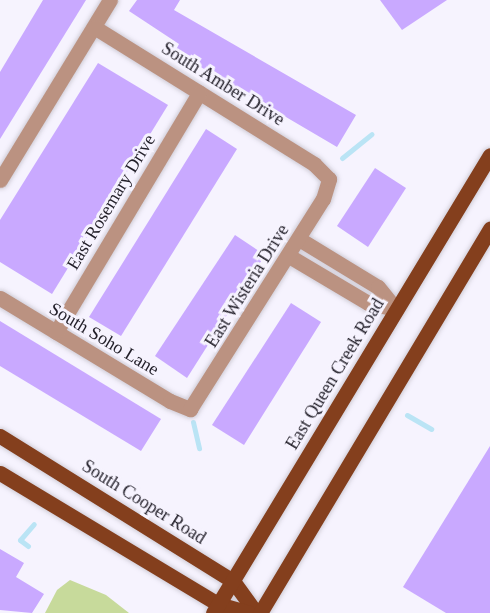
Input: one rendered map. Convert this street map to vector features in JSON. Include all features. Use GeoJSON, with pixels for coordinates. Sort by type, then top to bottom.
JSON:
{"type":"FeatureCollection","features":[{"type":"Feature","properties":{"kind":"main road","name":"East Queen Creek Road"},"geometry":{"type":"LineString","coordinates":[[216,609],[490,155]]}},
{"type":"Feature","properties":{"kind":"main road"},"geometry":{"type":"LineString","coordinates":[[258,613],[490,228]]}},
{"type":"Feature","properties":{"kind":"main road","name":"South Cooper Road"},"geometry":{"type":"LineString","coordinates":[[0,436],[233,581],[258,613]]}},
{"type":"Feature","properties":{"kind":"main road"},"geometry":{"type":"LineString","coordinates":[[0,473],[216,609],[249,613]]}},
{"type":"Feature","properties":{"kind":"street"},"geometry":{"type":"LineString","coordinates":[[0,180],[110,0]]}},
{"type":"Feature","properties":{"kind":"street","name":"South Amber Drive"},"geometry":{"type":"LineString","coordinates":[[94,27],[314,164],[328,179]]}},
{"type":"Feature","properties":{"kind":"street","name":"East Rosemary Drive"},"geometry":{"type":"LineString","coordinates":[[56,332],[199,93]]}},
{"type":"Feature","properties":{"kind":"street","name":"East Wisteria Drive"},"geometry":{"type":"LineString","coordinates":[[190,409],[289,256],[323,199],[328,179]]}},
{"type":"Feature","properties":{"kind":"street"},"geometry":{"type":"LineString","coordinates":[[299,238],[378,287],[396,309]]}},
{"type":"Feature","properties":{"kind":"street"},"geometry":{"type":"LineString","coordinates":[[289,256],[368,303],[396,309]]}},
{"type":"Feature","properties":{"kind":"street"},"geometry":{"type":"LineString","coordinates":[[329,280],[339,263]]}},
{"type":"Feature","properties":{"kind":"street","name":"South Soho Lane"},"geometry":{"type":"LineString","coordinates":[[0,298],[170,401],[190,409]]}},
{"type":"Feature","properties":{"kind":"green space"},"geometry":{"type":"Polygon","coordinates":[[[70,580],[106,595],[129,613],[45,613],[57,590],[70,580]]]}},
{"type":"Feature","properties":{"kind":"building"},"geometry":{"type":"Polygon","coordinates":[[[43,0],[86,0],[0,139],[0,72],[43,0]]]}},
{"type":"Feature","properties":{"kind":"building"},"geometry":{"type":"Polygon","coordinates":[[[137,0],[180,0],[174,10],[356,115],[337,147],[175,52],[179,44],[129,11],[137,0]]]}},
{"type":"Feature","properties":{"kind":"building"},"geometry":{"type":"Polygon","coordinates":[[[380,0],[447,0],[402,30],[380,0]]]}},
{"type":"Feature","properties":{"kind":"building"},"geometry":{"type":"Polygon","coordinates":[[[98,63],[168,105],[52,294],[0,262],[0,220],[98,63]]]}},
{"type":"Feature","properties":{"kind":"building"},"geometry":{"type":"Polygon","coordinates":[[[206,129],[237,149],[121,336],[89,317],[206,129]]]}},
{"type":"Feature","properties":{"kind":"building"},"geometry":{"type":"Polygon","coordinates":[[[375,168],[406,188],[368,247],[337,226],[375,168]]]}},
{"type":"Feature","properties":{"kind":"building"},"geometry":{"type":"Polygon","coordinates":[[[235,235],[265,255],[187,378],[155,356],[235,235]]]}},
{"type":"Feature","properties":{"kind":"building"},"geometry":{"type":"Polygon","coordinates":[[[291,303],[321,322],[244,445],[212,425],[291,303]]]}},
{"type":"Feature","properties":{"kind":"building"},"geometry":{"type":"Polygon","coordinates":[[[0,321],[161,419],[141,451],[0,366],[0,321]]]}},
{"type":"Feature","properties":{"kind":"building"},"geometry":{"type":"Polygon","coordinates":[[[490,446],[490,613],[446,613],[403,587],[490,446]]]}},
{"type":"Feature","properties":{"kind":"building"},"geometry":{"type":"Polygon","coordinates":[[[0,549],[24,563],[16,577],[44,594],[32,613],[0,610],[0,549]]]}},
{"type":"Feature","properties":{"kind":"waterway"},"geometry":{"type":"LineString","coordinates":[[342,158],[372,134]]}},
{"type":"Feature","properties":{"kind":"waterway"},"geometry":{"type":"LineString","coordinates":[[407,415],[431,429]]}},
{"type":"Feature","properties":{"kind":"waterway"},"geometry":{"type":"LineString","coordinates":[[193,422],[199,448]]}},
{"type":"Feature","properties":{"kind":"waterway"},"geometry":{"type":"LineString","coordinates":[[28,546],[20,540],[34,524]]}}]}
